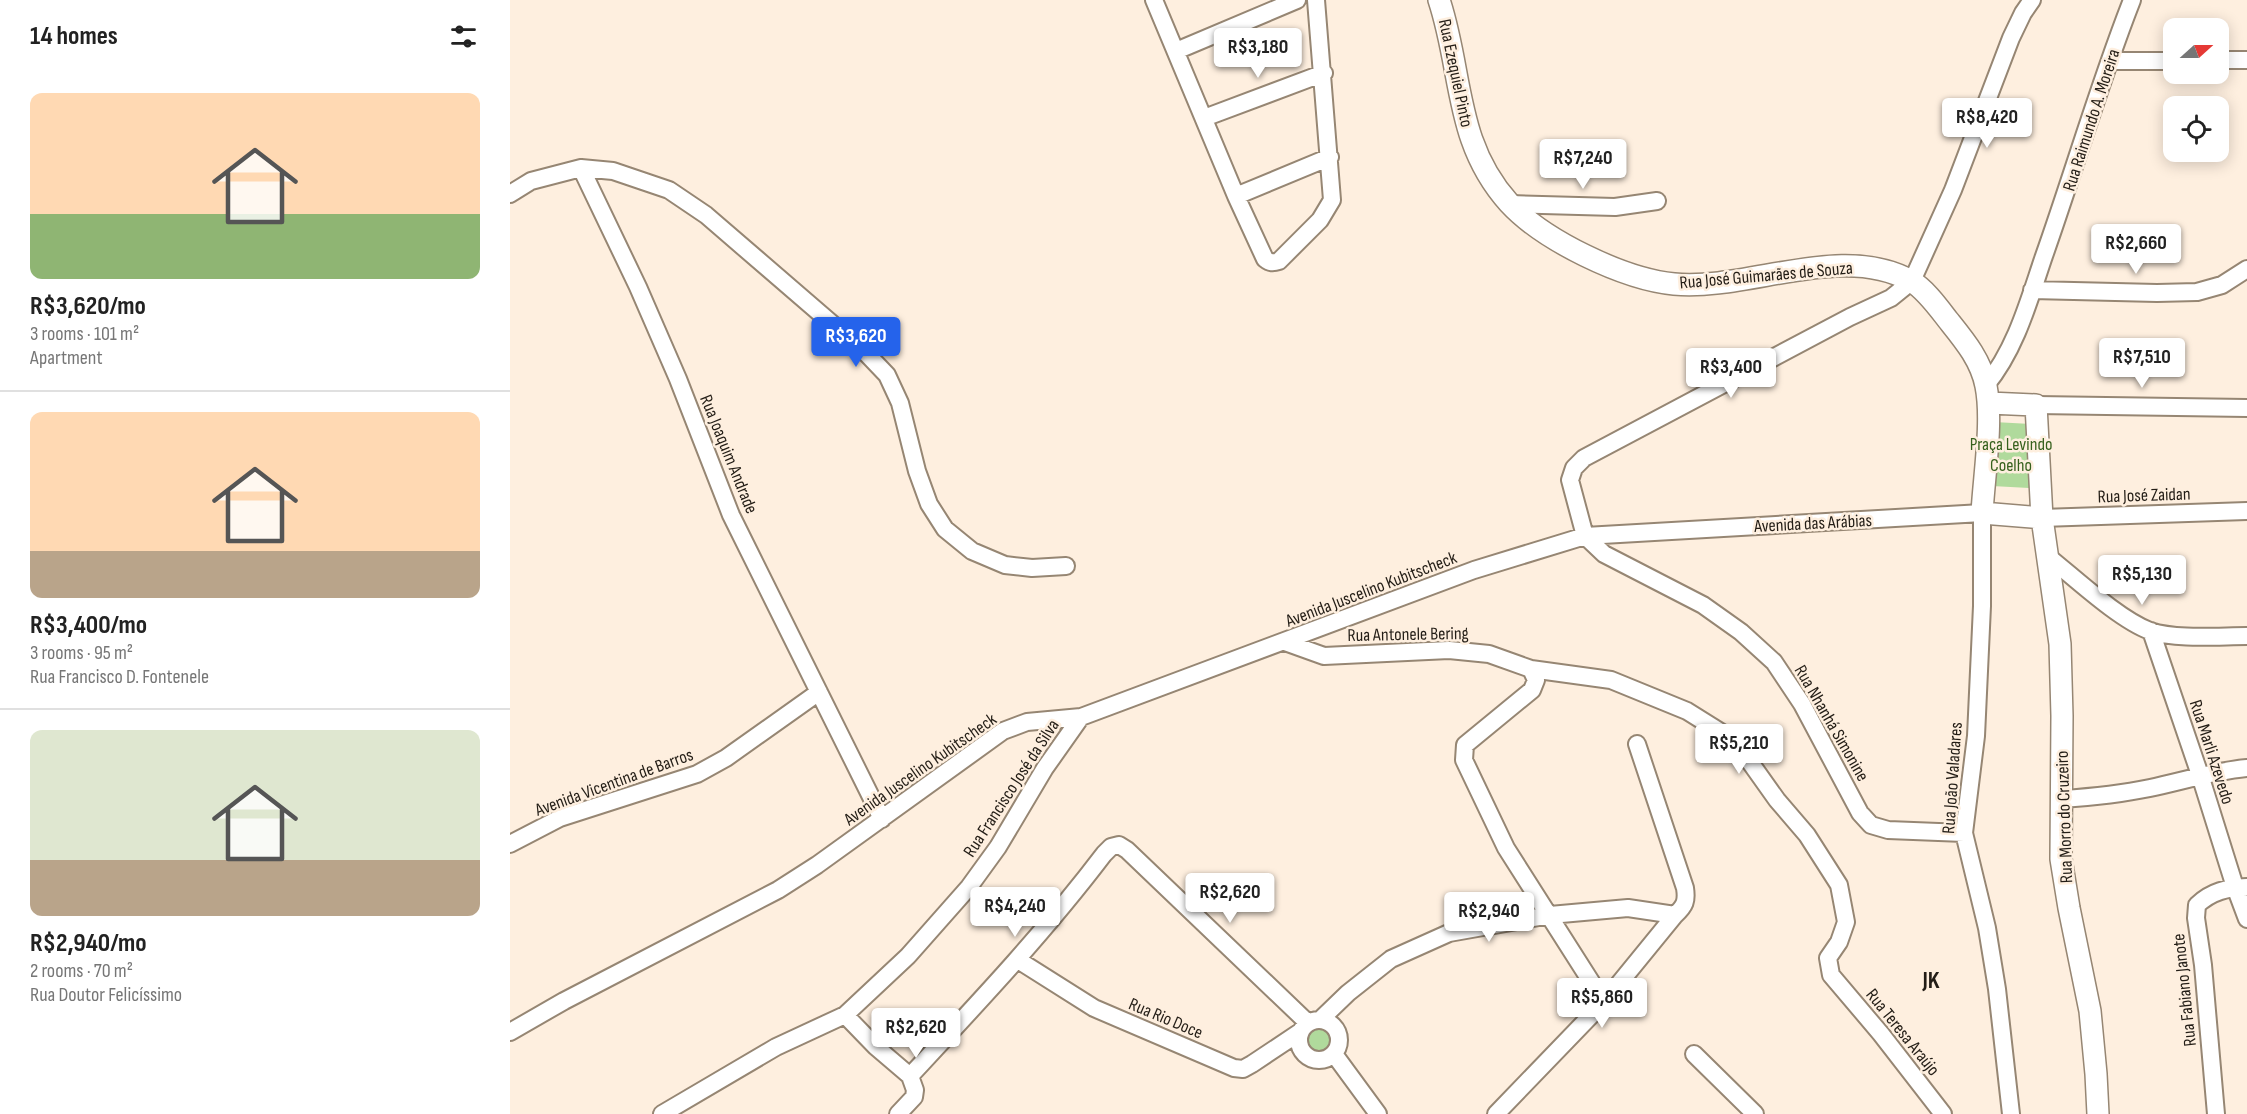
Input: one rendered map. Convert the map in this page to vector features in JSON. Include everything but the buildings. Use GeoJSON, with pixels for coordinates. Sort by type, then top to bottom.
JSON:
{"type":"FeatureCollection","features":[{"type":"Feature","properties":{"kind":"street"},"geometry":{"type":"LineString","coordinates":[[1154,0],[1236,196],[1265,259],[1269,262],[1279,261],[1320,220],[1332,200],[1316,0]]}},
{"type":"Feature","properties":{"kind":"street"},"geometry":{"type":"LineString","coordinates":[[1176,51],[1297,0]]}},
{"type":"Feature","properties":{"kind":"street","name":"Rua Ezequiel Pinto"},"geometry":{"type":"LineString","coordinates":[[1440,0],[1449,28],[1462,110],[1471,141],[1484,169],[1509,204]]}},
{"type":"Feature","properties":{"kind":"street"},"geometry":{"type":"LineString","coordinates":[[1585,536],[1570,480],[1574,468],[1584,458],[1840,322],[1891,298],[1912,281],[1953,190],[2011,38],[2032,0]]}},
{"type":"Feature","properties":{"kind":"street","name":"Rua Raimundo A. Moreira"},"geometry":{"type":"LineString","coordinates":[[1987,394],[2006,356],[2032,290],[2132,0]]}},
{"type":"Feature","properties":{"kind":"street"},"geometry":{"type":"LineString","coordinates":[[2229,60],[2247,60]]}},
{"type":"Feature","properties":{"kind":"street"},"geometry":{"type":"LineString","coordinates":[[2110,61],[2163,61]]}},
{"type":"Feature","properties":{"kind":"street"},"geometry":{"type":"LineString","coordinates":[[1204,118],[1323,73]]}},
{"type":"Feature","properties":{"kind":"street"},"geometry":{"type":"LineString","coordinates":[[1236,196],[1330,158]]}},
{"type":"Feature","properties":{"kind":"street"},"geometry":{"type":"LineString","coordinates":[[510,194],[531,181],[580,168],[613,171],[669,190],[706,215],[866,353],[887,375],[900,403],[928,504],[945,530],[972,551],[1005,565],[1032,568],[1066,567]]}},
{"type":"Feature","properties":{"kind":"street","name":"Rua Joaquim Andrade"},"geometry":{"type":"LineString","coordinates":[[580,168],[638,287],[678,379],[731,516],[882,819]]}},
{"type":"Feature","properties":{"kind":"street"},"geometry":{"type":"LineString","coordinates":[[1509,204],[1615,207],[1657,201]]}},
{"type":"Feature","properties":{"kind":"street","name":"Rua José Guimarães de Souza"},"geometry":{"type":"LineString","coordinates":[[1509,204],[1565,245],[1628,274],[1674,284],[1711,282],[1844,265],[1870,267],[1912,281],[1959,334],[1981,368],[1987,394]]}},
{"type":"Feature","properties":{"kind":"street"},"geometry":{"type":"LineString","coordinates":[[2032,290],[2197,292],[2222,285],[2247,269]]}},
{"type":"Feature","properties":{"kind":"street"},"geometry":{"type":"LineString","coordinates":[[1982,513],[1987,394],[2036,405],[2247,408]]}},
{"type":"Feature","properties":{"kind":"street","name":"Rua Morro do Cruzeiro"},"geometry":{"type":"LineString","coordinates":[[2036,405],[2042,518],[2060,644],[2061,859],[2068,908],[2090,1011],[2098,1114]]}},
{"type":"Feature","properties":{"kind":"street","name":"Rua José Zaidan"},"geometry":{"type":"LineString","coordinates":[[2042,518],[2247,511]]}},
{"type":"Feature","properties":{"kind":"street","name":"Avenida das Arábias"},"geometry":{"type":"LineString","coordinates":[[1585,536],[1982,513],[2042,518]]}},
{"type":"Feature","properties":{"kind":"street","name":"Rua João Valadares"},"geometry":{"type":"LineString","coordinates":[[1982,513],[1982,606],[1977,714],[1964,833],[1986,928],[1997,990],[2011,1114]]}},
{"type":"Feature","properties":{"kind":"street","name":"Avenida Juscelino Kubitscheck"},"geometry":{"type":"LineString","coordinates":[[510,1032],[574,996],[778,890],[817,865],[1003,731],[1027,722],[1081,717],[1474,570],[1585,536]]}},
{"type":"Feature","properties":{"kind":"street","name":"Rua Nhanhá Simonine"},"geometry":{"type":"LineString","coordinates":[[1585,536],[1604,554],[1704,605],[1741,632],[1774,662],[1802,704],[1860,813],[1871,825],[1887,830],[1964,833]]}},
{"type":"Feature","properties":{"kind":"street"},"geometry":{"type":"LineString","coordinates":[[2046,555],[2121,615],[2151,631],[2175,635],[2247,636]]}},
{"type":"Feature","properties":{"kind":"street","name":"Rua Marli Azevedo"},"geometry":{"type":"LineString","coordinates":[[2151,631],[2241,887],[2247,919]]}},
{"type":"Feature","properties":{"kind":"street","name":"Rua Antonele Bering"},"geometry":{"type":"LineString","coordinates":[[1285,642],[1324,656],[1449,650],[1489,654],[1531,669],[1611,680],[1687,711],[1735,741],[1777,800],[1807,835],[1839,885],[1846,922],[1839,942],[1828,958],[1831,975]]}},
{"type":"Feature","properties":{"kind":"street"},"geometry":{"type":"LineString","coordinates":[[1531,669],[1536,680],[1532,690],[1465,745],[1464,760],[1506,848],[1604,1002]]}},
{"type":"Feature","properties":{"kind":"street","name":"Avenida Vicentina de Barros"},"geometry":{"type":"LineString","coordinates":[[510,844],[560,818],[697,774],[726,758],[819,692]]}},
{"type":"Feature","properties":{"kind":"street","name":"Rua Francisco José da Silva"},"geometry":{"type":"LineString","coordinates":[[662,1114],[776,1047],[845,1015],[908,956],[969,887],[998,847],[1045,768],[1081,717]]}},
{"type":"Feature","properties":{"kind":"street"},"geometry":{"type":"LineString","coordinates":[[1496,1114],[1604,1002],[1683,908],[1687,900],[1637,744]]}},
{"type":"Feature","properties":{"kind":"street"},"geometry":{"type":"LineString","coordinates":[[2062,799],[2112,795],[2151,788],[2200,775],[2247,768]]}},
{"type":"Feature","properties":{"kind":"street"},"geometry":{"type":"LineString","coordinates":[[910,1077],[1018,960],[1111,847],[1119,845],[1127,849],[1310,1025],[1332,1025],[1339,1042],[1334,1054],[1323,1060],[1305,1056],[1299,1045],[1310,1025]]}},
{"type":"Feature","properties":{"kind":"street","name":"Rua Fabiano Janote"},"geometry":{"type":"LineString","coordinates":[[2216,1114],[2203,965],[2196,918],[2197,905],[2207,895],[2241,887]]}},
{"type":"Feature","properties":{"kind":"street","name":"Rua Rio Doce"},"geometry":{"type":"LineString","coordinates":[[1018,960],[1094,1008],[1234,1068],[1243,1069],[1310,1025],[1391,959],[1449,933],[1550,915],[1628,908],[1675,915]]}},
{"type":"Feature","properties":{"kind":"street","name":"Rua Teresa Araújo"},"geometry":{"type":"LineString","coordinates":[[1831,975],[1881,1034],[1943,1114]]}},
{"type":"Feature","properties":{"kind":"street"},"geometry":{"type":"LineString","coordinates":[[845,1015],[910,1077],[915,1090],[914,1097],[898,1114]]}},
{"type":"Feature","properties":{"kind":"street"},"geometry":{"type":"LineString","coordinates":[[1694,1053],[1755,1114]]}},
{"type":"Feature","properties":{"kind":"street"},"geometry":{"type":"LineString","coordinates":[[1334,1054],[1378,1114]]}},
{"type":"Feature","properties":{"kind":"green space","name":"Praça Levindo Coelho"},"geometry":{"type":"Polygon","coordinates":[[[1994,422],[2031,424],[2029,488],[1992,486],[1994,422]]]}},
{"type":"Feature","properties":{"kind":"green space"},"geometry":{"type":"Polygon","coordinates":[[[1322,1023],[1332,1030],[1335,1048],[1330,1055],[1316,1057],[1306,1052],[1303,1047],[1303,1035],[1306,1028],[1322,1023]]]}},
{"type":"Feature","properties":{"kind":"district","name":"JK"},"geometry":{"type":"Point","coordinates":[1931,980]}}]}
